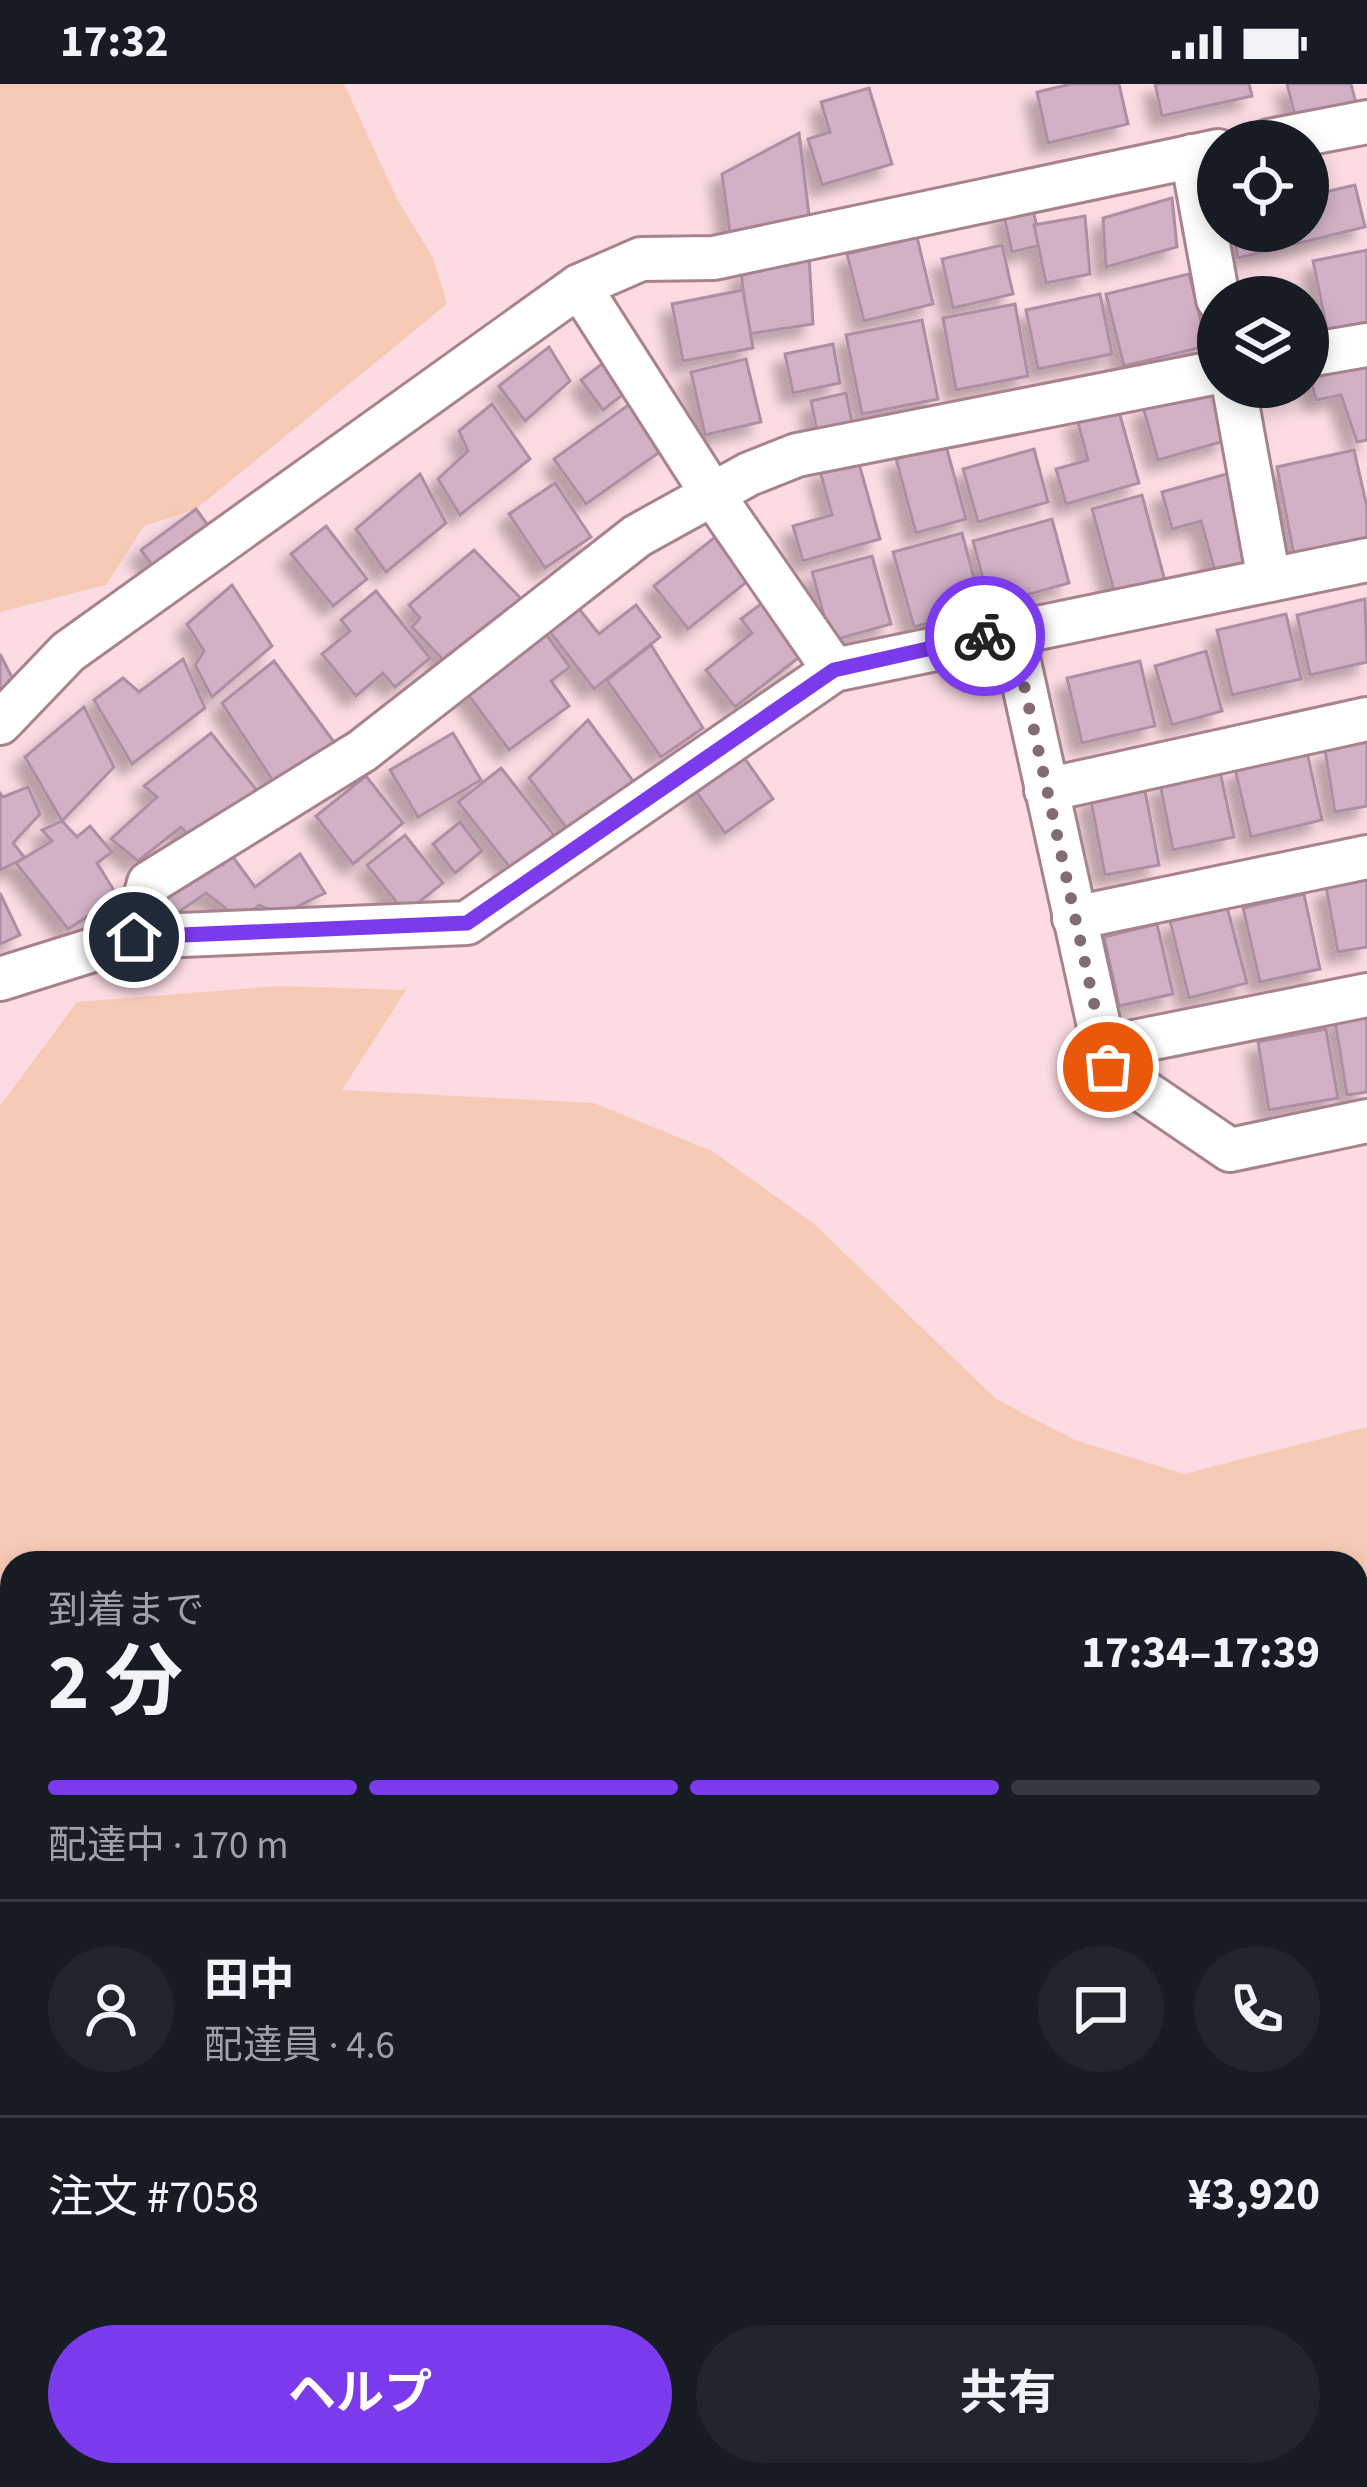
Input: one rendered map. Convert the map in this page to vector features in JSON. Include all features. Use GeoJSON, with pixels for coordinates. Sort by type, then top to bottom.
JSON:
{"type":"FeatureCollection","features":[{"type":"Feature","properties":{"kind":"street"},"geometry":{"type":"LineString","coordinates":[[1329,129],[1367,122]]}},
{"type":"Feature","properties":{"kind":"street"},"geometry":{"type":"LineString","coordinates":[[0,724],[68,652],[579,286],[641,259],[714,258],[1197,156]]}},
{"type":"Feature","properties":{"kind":"street"},"geometry":{"type":"LineString","coordinates":[[579,286],[711,492],[834,670]]}},
{"type":"Feature","properties":{"kind":"street"},"geometry":{"type":"LineString","coordinates":[[1329,352],[1367,345]]}},
{"type":"Feature","properties":{"kind":"street"},"geometry":{"type":"LineString","coordinates":[[134,937],[149,883],[362,751],[637,536],[711,492],[797,455],[1197,376]]}},
{"type":"Feature","properties":{"kind":"street"},"geometry":{"type":"LineString","coordinates":[[1238,408],[1269,580]]}},
{"type":"Feature","properties":{"kind":"street"},"geometry":{"type":"LineString","coordinates":[[0,979],[134,937],[467,923],[834,670],[1367,560]]}},
{"type":"Feature","properties":{"kind":"street"},"geometry":{"type":"LineString","coordinates":[[1012,630],[1108,1067],[1230,1150],[1367,1121]]}},
{"type":"Feature","properties":{"kind":"street"},"geometry":{"type":"LineString","coordinates":[[1046,790],[1367,719]]}},
{"type":"Feature","properties":{"kind":"street"},"geometry":{"type":"LineString","coordinates":[[1074,918],[1367,857]]}},
{"type":"Feature","properties":{"kind":"street"},"geometry":{"type":"LineString","coordinates":[[1104,1048],[1367,995]]}},
{"type":"Feature","properties":{"kind":"shaded area"},"geometry":{"type":"Polygon","coordinates":[[[0,84],[344,84],[397,199],[433,258],[447,304],[196,509],[144,526],[106,585],[0,612],[0,84]]]}},
{"type":"Feature","properties":{"kind":"shaded area"},"geometry":{"type":"Polygon","coordinates":[[[278,986],[406,990],[342,1090],[594,1103],[712,1151],[814,1224],[996,1399],[1075,1440],[1184,1474],[1367,1427],[1367,1551],[0,1551],[0,1106],[77,1002],[278,986]]]}},
{"type":"Feature","properties":{"kind":"building"},"geometry":{"type":"Polygon","coordinates":[[[1071,84],[1119,84],[1128,124],[1048,143],[1037,92],[1071,84]]]}},
{"type":"Feature","properties":{"kind":"building"},"geometry":{"type":"Polygon","coordinates":[[[1155,84],[1249,84],[1252,96],[1162,116],[1155,84]]]}},
{"type":"Feature","properties":{"kind":"building"},"geometry":{"type":"Polygon","coordinates":[[[1287,84],[1351,84],[1357,107],[1296,120],[1287,84]]]}},
{"type":"Feature","properties":{"kind":"building"},"geometry":{"type":"Polygon","coordinates":[[[869,88],[892,164],[822,185],[808,139],[830,132],[821,102],[869,88]]]}},
{"type":"Feature","properties":{"kind":"building"},"geometry":{"type":"Polygon","coordinates":[[[799,133],[810,223],[730,234],[722,174],[799,133]]]}},
{"type":"Feature","properties":{"kind":"building"},"geometry":{"type":"Polygon","coordinates":[[[1355,185],[1365,227],[1329,236],[1329,191],[1355,185]]]}},
{"type":"Feature","properties":{"kind":"building"},"geometry":{"type":"Polygon","coordinates":[[[1172,198],[1177,247],[1106,267],[1103,218],[1172,198]]]}},
{"type":"Feature","properties":{"kind":"building"},"geometry":{"type":"Polygon","coordinates":[[[1032,205],[1041,245],[1012,252],[1003,212],[1032,205]]]}},
{"type":"Feature","properties":{"kind":"building"},"geometry":{"type":"Polygon","coordinates":[[[1085,216],[1090,274],[1046,283],[1034,225],[1085,216]]]}},
{"type":"Feature","properties":{"kind":"building"},"geometry":{"type":"Polygon","coordinates":[[[917,237],[933,304],[864,321],[847,254],[917,237]]]}},
{"type":"Feature","properties":{"kind":"building"},"geometry":{"type":"Polygon","coordinates":[[[1002,245],[1013,294],[953,308],[942,259],[1002,245]]]}},
{"type":"Feature","properties":{"kind":"building"},"geometry":{"type":"Polygon","coordinates":[[[1367,250],[1367,322],[1329,330],[1329,276],[1316,276],[1313,261],[1367,250]]]}},
{"type":"Feature","properties":{"kind":"building"},"geometry":{"type":"Polygon","coordinates":[[[809,256],[813,324],[748,334],[741,271],[809,256]]]}},
{"type":"Feature","properties":{"kind":"building"},"geometry":{"type":"Polygon","coordinates":[[[1189,274],[1197,306],[1197,348],[1124,366],[1106,294],[1189,274]]]}},
{"type":"Feature","properties":{"kind":"building"},"geometry":{"type":"Polygon","coordinates":[[[743,290],[753,348],[683,361],[672,304],[743,290]]]}},
{"type":"Feature","properties":{"kind":"building"},"geometry":{"type":"Polygon","coordinates":[[[1100,294],[1112,354],[1038,369],[1026,310],[1100,294]]]}},
{"type":"Feature","properties":{"kind":"building"},"geometry":{"type":"Polygon","coordinates":[[[1015,304],[1028,376],[956,390],[943,318],[1015,304]]]}},
{"type":"Feature","properties":{"kind":"building"},"geometry":{"type":"Polygon","coordinates":[[[922,320],[938,399],[862,414],[846,335],[922,320]]]}},
{"type":"Feature","properties":{"kind":"building"},"geometry":{"type":"Polygon","coordinates":[[[833,344],[840,383],[793,393],[785,354],[833,344]]]}},
{"type":"Feature","properties":{"kind":"building"},"geometry":{"type":"Polygon","coordinates":[[[549,347],[570,381],[525,421],[499,386],[549,347]]]}},
{"type":"Feature","properties":{"kind":"building"},"geometry":{"type":"Polygon","coordinates":[[[1367,349],[1367,440],[1357,442],[1341,395],[1329,397],[1329,357],[1367,349]]]}},
{"type":"Feature","properties":{"kind":"building"},"geometry":{"type":"Polygon","coordinates":[[[746,359],[761,422],[705,435],[691,372],[746,359]]]}},
{"type":"Feature","properties":{"kind":"building"},"geometry":{"type":"Polygon","coordinates":[[[607,360],[630,389],[603,410],[581,380],[607,360]]]}},
{"type":"Feature","properties":{"kind":"building"},"geometry":{"type":"Polygon","coordinates":[[[1197,392],[1197,408],[1219,408],[1228,440],[1158,460],[1143,407],[1197,392]]]}},
{"type":"Feature","properties":{"kind":"building"},"geometry":{"type":"Polygon","coordinates":[[[846,393],[853,428],[818,436],[811,401],[846,393]]]}},
{"type":"Feature","properties":{"kind":"building"},"geometry":{"type":"Polygon","coordinates":[[[631,403],[664,449],[586,504],[554,459],[631,403]]]}},
{"type":"Feature","properties":{"kind":"building"},"geometry":{"type":"Polygon","coordinates":[[[492,404],[530,459],[460,515],[438,479],[468,451],[459,431],[492,404]]]}},
{"type":"Feature","properties":{"kind":"building"},"geometry":{"type":"Polygon","coordinates":[[[1118,408],[1139,483],[1066,504],[1056,469],[1088,460],[1077,419],[1118,408]]]}},
{"type":"Feature","properties":{"kind":"building"},"geometry":{"type":"Polygon","coordinates":[[[946,446],[966,519],[916,533],[896,459],[946,446]]]}},
{"type":"Feature","properties":{"kind":"building"},"geometry":{"type":"Polygon","coordinates":[[[1034,449],[1048,502],[978,522],[963,469],[1034,449]]]}},
{"type":"Feature","properties":{"kind":"building"},"geometry":{"type":"Polygon","coordinates":[[[1354,450],[1367,507],[1367,540],[1294,555],[1277,467],[1354,450]]]}},
{"type":"Feature","properties":{"kind":"building"},"geometry":{"type":"Polygon","coordinates":[[[858,460],[880,539],[803,561],[793,526],[832,515],[820,471],[858,460]]]}},
{"type":"Feature","properties":{"kind":"building"},"geometry":{"type":"Polygon","coordinates":[[[1230,473],[1256,564],[1216,575],[1201,521],[1172,529],[1162,492],[1230,473]]]}},
{"type":"Feature","properties":{"kind":"building"},"geometry":{"type":"Polygon","coordinates":[[[420,474],[446,523],[386,572],[356,529],[420,474]]]}},
{"type":"Feature","properties":{"kind":"building"},"geometry":{"type":"Polygon","coordinates":[[[555,483],[591,537],[545,568],[509,514],[555,483]]]}},
{"type":"Feature","properties":{"kind":"building"},"geometry":{"type":"Polygon","coordinates":[[[1142,495],[1165,581],[1115,595],[1092,509],[1142,495]]]}},
{"type":"Feature","properties":{"kind":"building"},"geometry":{"type":"Polygon","coordinates":[[[196,509],[215,535],[160,576],[141,550],[196,509]]]}},
{"type":"Feature","properties":{"kind":"building"},"geometry":{"type":"Polygon","coordinates":[[[1052,519],[1069,583],[990,605],[973,541],[1052,519]]]}},
{"type":"Feature","properties":{"kind":"building"},"geometry":{"type":"Polygon","coordinates":[[[326,526],[367,579],[333,606],[291,554],[326,526]]]}},
{"type":"Feature","properties":{"kind":"building"},"geometry":{"type":"Polygon","coordinates":[[[962,533],[982,608],[914,627],[893,552],[962,533]]]}},
{"type":"Feature","properties":{"kind":"building"},"geometry":{"type":"Polygon","coordinates":[[[715,537],[749,580],[688,629],[654,586],[715,537]]]}},
{"type":"Feature","properties":{"kind":"building"},"geometry":{"type":"Polygon","coordinates":[[[474,550],[531,609],[448,665],[412,627],[420,618],[409,605],[474,550]]]}},
{"type":"Feature","properties":{"kind":"building"},"geometry":{"type":"Polygon","coordinates":[[[872,556],[891,624],[831,641],[812,572],[872,556]]]}},
{"type":"Feature","properties":{"kind":"building"},"geometry":{"type":"Polygon","coordinates":[[[232,585],[272,646],[212,697],[195,665],[204,651],[187,624],[232,585]]]}},
{"type":"Feature","properties":{"kind":"building"},"geometry":{"type":"Polygon","coordinates":[[[376,591],[430,658],[395,687],[383,673],[356,696],[322,654],[350,631],[341,620],[376,591]]]}},
{"type":"Feature","properties":{"kind":"building"},"geometry":{"type":"Polygon","coordinates":[[[769,598],[802,655],[735,707],[706,670],[752,633],[741,619],[769,598]]]}},
{"type":"Feature","properties":{"kind":"building"},"geometry":{"type":"Polygon","coordinates":[[[1365,599],[1367,662],[1310,675],[1297,615],[1365,599]]]}},
{"type":"Feature","properties":{"kind":"building"},"geometry":{"type":"Polygon","coordinates":[[[576,605],[599,634],[636,605],[660,637],[594,689],[547,628],[576,605]]]}},
{"type":"Feature","properties":{"kind":"building"},"geometry":{"type":"Polygon","coordinates":[[[1286,614],[1301,679],[1232,695],[1217,630],[1286,614]]]}},
{"type":"Feature","properties":{"kind":"building"},"geometry":{"type":"Polygon","coordinates":[[[537,622],[570,667],[551,681],[569,706],[509,750],[458,681],[537,622]]]}},
{"type":"Feature","properties":{"kind":"building"},"geometry":{"type":"Polygon","coordinates":[[[651,645],[703,728],[661,757],[607,680],[651,645]]]}},
{"type":"Feature","properties":{"kind":"building"},"geometry":{"type":"Polygon","coordinates":[[[1206,651],[1222,711],[1172,725],[1155,666],[1206,651]]]}},
{"type":"Feature","properties":{"kind":"building"},"geometry":{"type":"Polygon","coordinates":[[[0,654],[17,687],[0,698],[0,654]]]}},
{"type":"Feature","properties":{"kind":"building"},"geometry":{"type":"Polygon","coordinates":[[[183,659],[205,708],[132,764],[94,700],[123,678],[139,692],[183,659]]]}},
{"type":"Feature","properties":{"kind":"building"},"geometry":{"type":"Polygon","coordinates":[[[274,661],[334,742],[275,784],[222,703],[274,661]]]}},
{"type":"Feature","properties":{"kind":"building"},"geometry":{"type":"Polygon","coordinates":[[[1140,661],[1155,726],[1082,743],[1067,678],[1140,661]]]}},
{"type":"Feature","properties":{"kind":"building"},"geometry":{"type":"Polygon","coordinates":[[[84,707],[114,767],[62,821],[25,757],[84,707]]]}},
{"type":"Feature","properties":{"kind":"building"},"geometry":{"type":"Polygon","coordinates":[[[588,720],[639,789],[576,841],[529,778],[588,720]]]}},
{"type":"Feature","properties":{"kind":"building"},"geometry":{"type":"Polygon","coordinates":[[[211,733],[259,793],[191,838],[181,827],[138,861],[111,839],[157,797],[144,786],[211,733]]]}},
{"type":"Feature","properties":{"kind":"building"},"geometry":{"type":"Polygon","coordinates":[[[453,733],[481,780],[418,817],[390,770],[453,733]]]}},
{"type":"Feature","properties":{"kind":"building"},"geometry":{"type":"Polygon","coordinates":[[[1367,742],[1367,806],[1335,812],[1325,750],[1367,742]]]}},
{"type":"Feature","properties":{"kind":"building"},"geometry":{"type":"Polygon","coordinates":[[[1307,752],[1322,820],[1251,837],[1235,769],[1307,752]]]}},
{"type":"Feature","properties":{"kind":"building"},"geometry":{"type":"Polygon","coordinates":[[[741,753],[773,799],[725,833],[693,787],[741,753]]]}},
{"type":"Feature","properties":{"kind":"building"},"geometry":{"type":"Polygon","coordinates":[[[501,768],[554,835],[511,869],[458,802],[501,768]]]}},
{"type":"Feature","properties":{"kind":"building"},"geometry":{"type":"Polygon","coordinates":[[[1220,771],[1234,837],[1173,850],[1160,784],[1220,771]]]}},
{"type":"Feature","properties":{"kind":"building"},"geometry":{"type":"Polygon","coordinates":[[[366,776],[403,823],[353,864],[316,816],[366,776]]]}},
{"type":"Feature","properties":{"kind":"building"},"geometry":{"type":"Polygon","coordinates":[[[1144,785],[1159,865],[1105,875],[1090,796],[1144,785]]]}},
{"type":"Feature","properties":{"kind":"building"},"geometry":{"type":"Polygon","coordinates":[[[28,787],[40,814],[13,843],[25,858],[0,870],[0,793],[3,797],[28,787]]]}},
{"type":"Feature","properties":{"kind":"building"},"geometry":{"type":"Polygon","coordinates":[[[62,821],[77,837],[90,826],[112,852],[97,863],[118,897],[68,929],[16,863],[52,841],[42,830],[62,821]]]}},
{"type":"Feature","properties":{"kind":"building"},"geometry":{"type":"Polygon","coordinates":[[[460,822],[482,851],[455,873],[433,844],[460,822]]]}},
{"type":"Feature","properties":{"kind":"building"},"geometry":{"type":"Polygon","coordinates":[[[405,835],[443,883],[405,913],[367,865],[405,835]]]}},
{"type":"Feature","properties":{"kind":"building"},"geometry":{"type":"Polygon","coordinates":[[[230,853],[255,887],[300,854],[325,893],[280,915],[259,905],[242,921],[206,893],[173,916],[145,894],[207,859],[223,865],[230,853]]]}},
{"type":"Feature","properties":{"kind":"building"},"geometry":{"type":"Polygon","coordinates":[[[1367,880],[1367,947],[1338,952],[1326,887],[1367,880]]]}},
{"type":"Feature","properties":{"kind":"building"},"geometry":{"type":"Polygon","coordinates":[[[0,893],[20,935],[0,944],[0,893]]]}},
{"type":"Feature","properties":{"kind":"building"},"geometry":{"type":"Polygon","coordinates":[[[1304,894],[1320,969],[1260,982],[1243,908],[1304,894]]]}},
{"type":"Feature","properties":{"kind":"building"},"geometry":{"type":"Polygon","coordinates":[[[1227,907],[1247,983],[1189,998],[1170,921],[1227,907]]]}},
{"type":"Feature","properties":{"kind":"building"},"geometry":{"type":"Polygon","coordinates":[[[1157,924],[1173,994],[1119,1006],[1104,937],[1157,924]]]}},
{"type":"Feature","properties":{"kind":"building"},"geometry":{"type":"Polygon","coordinates":[[[1367,1009],[1367,1092],[1347,1095],[1334,1015],[1367,1009]]]}},
{"type":"Feature","properties":{"kind":"building"},"geometry":{"type":"Polygon","coordinates":[[[1326,1029],[1338,1098],[1269,1110],[1258,1042],[1326,1029]]]}},
{"type":"Feature","properties":{"kind":"way so far"},"geometry":{"type":"LineString","coordinates":[[985,636],[1012,630],[1108,1067]]}},
{"type":"Feature","properties":{"kind":"route"},"geometry":{"type":"LineString","coordinates":[[134,937],[467,923],[834,670],[985,636]]}}]}
